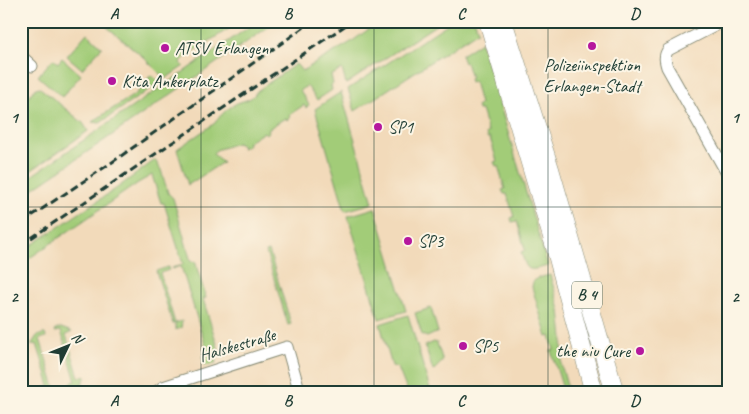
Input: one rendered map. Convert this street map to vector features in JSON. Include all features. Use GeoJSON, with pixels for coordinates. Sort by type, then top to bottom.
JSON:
{"type":"FeatureCollection","features":[{"type":"Feature","properties":{"kind":"main road","name":"B 4"},"geometry":{"type":"LineString","coordinates":[[488,21],[538,160],[615,393]]}},
{"type":"Feature","properties":{"kind":"main road","name":"B 4"},"geometry":{"type":"LineString","coordinates":[[503,21],[538,160],[555,247],[594,393]]}},
{"type":"Feature","properties":{"kind":"street"},"geometry":{"type":"LineString","coordinates":[[724,21],[668,50],[665,59],[667,67],[728,175]]}},
{"type":"Feature","properties":{"kind":"street"},"geometry":{"type":"LineString","coordinates":[[21,56],[32,66]]}},
{"type":"Feature","properties":{"kind":"street","name":"Halskestraße"},"geometry":{"type":"LineString","coordinates":[[154,393],[163,386],[287,347],[300,393]]}},
{"type":"Feature","properties":{"kind":"green space","name":"ATSV Erlangen"},"geometry":{"type":"Polygon","coordinates":[[[100,21],[241,21],[186,56],[180,63],[184,66],[165,79],[142,56],[100,21]]]}},
{"type":"Feature","properties":{"kind":"green space"},"geometry":{"type":"Polygon","coordinates":[[[258,21],[277,21],[21,197],[21,183],[258,21]]]}},
{"type":"Feature","properties":{"kind":"green space"},"geometry":{"type":"Polygon","coordinates":[[[380,21],[442,21],[346,84],[342,69],[331,75],[332,90],[317,100],[307,86],[300,90],[309,105],[306,108],[304,105],[289,115],[290,118],[287,120],[285,118],[268,129],[269,131],[266,134],[264,132],[241,149],[242,145],[237,143],[216,150],[213,154],[223,162],[188,185],[177,149],[215,123],[237,103],[252,97],[257,91],[296,64],[302,71],[351,42],[380,21]]]}},
{"type":"Feature","properties":{"kind":"green space"},"geometry":{"type":"Polygon","coordinates":[[[452,21],[475,21],[478,31],[355,111],[348,89],[452,21]]]}},
{"type":"Feature","properties":{"kind":"green space"},"geometry":{"type":"Polygon","coordinates":[[[87,33],[102,47],[82,69],[67,56],[87,33]]]}},
{"type":"Feature","properties":{"kind":"green space"},"geometry":{"type":"Polygon","coordinates":[[[481,42],[548,266],[529,269],[525,264],[521,252],[525,250],[517,221],[512,222],[511,218],[514,217],[507,194],[504,194],[502,190],[505,189],[498,166],[494,162],[497,161],[490,138],[487,138],[486,133],[488,132],[481,110],[478,110],[477,106],[480,104],[474,81],[470,82],[469,79],[471,78],[466,62],[464,63],[461,55],[481,42]]]}},
{"type":"Feature","properties":{"kind":"green space"},"geometry":{"type":"Polygon","coordinates":[[[62,58],[81,75],[62,97],[38,76],[53,59],[58,63],[62,58]]]}},
{"type":"Feature","properties":{"kind":"green space"},"geometry":{"type":"Polygon","coordinates":[[[151,75],[160,82],[100,123],[92,122],[137,93],[151,75]]]}},
{"type":"Feature","properties":{"kind":"green space"},"geometry":{"type":"Polygon","coordinates":[[[39,87],[83,123],[88,131],[29,172],[25,166],[21,165],[21,104],[39,87]]]}},
{"type":"Feature","properties":{"kind":"green space"},"geometry":{"type":"Polygon","coordinates":[[[341,92],[373,203],[345,211],[315,109],[341,92]]]}},
{"type":"Feature","properties":{"kind":"green space"},"geometry":{"type":"Polygon","coordinates":[[[155,160],[161,170],[168,193],[173,198],[191,262],[195,261],[206,298],[203,299],[220,354],[214,356],[216,363],[205,366],[202,356],[208,354],[181,266],[172,269],[183,264],[164,203],[161,203],[152,175],[21,264],[21,252],[117,188],[155,160]]]}},
{"type":"Feature","properties":{"kind":"green space"},"geometry":{"type":"Polygon","coordinates":[[[375,208],[406,311],[379,319],[348,216],[375,208]]]}},
{"type":"Feature","properties":{"kind":"green space"},"geometry":{"type":"Polygon","coordinates":[[[269,251],[291,324],[288,325],[266,252],[269,251]]]}},
{"type":"Feature","properties":{"kind":"green space"},"geometry":{"type":"Polygon","coordinates":[[[168,267],[169,270],[160,273],[175,323],[182,321],[181,328],[176,330],[156,271],[168,267]]]}},
{"type":"Feature","properties":{"kind":"green space"},"geometry":{"type":"Polygon","coordinates":[[[550,275],[560,310],[563,338],[561,364],[569,393],[561,393],[560,390],[563,389],[551,351],[554,350],[550,336],[547,337],[532,287],[533,282],[537,278],[550,275]]]}},
{"type":"Feature","properties":{"kind":"green space"},"geometry":{"type":"Polygon","coordinates":[[[431,308],[438,332],[427,337],[422,335],[415,313],[431,308]]]}},
{"type":"Feature","properties":{"kind":"green space"},"geometry":{"type":"Polygon","coordinates":[[[408,315],[431,393],[408,393],[398,368],[392,366],[380,324],[408,315]]]}},
{"type":"Feature","properties":{"kind":"green space"},"geometry":{"type":"Polygon","coordinates":[[[61,328],[72,332],[66,335],[79,377],[86,376],[82,384],[72,386],[70,383],[76,381],[61,331],[55,332],[55,330],[61,328]]]}},
{"type":"Feature","properties":{"kind":"green space"},"geometry":{"type":"Polygon","coordinates":[[[43,334],[46,337],[40,339],[55,388],[61,387],[60,391],[55,392],[44,388],[50,386],[37,344],[31,345],[37,336],[43,334]]]}},
{"type":"Feature","properties":{"kind":"green space"},"geometry":{"type":"Polygon","coordinates":[[[434,342],[437,343],[443,361],[433,371],[425,346],[434,342]]]}},
{"type":"Feature","properties":{"kind":"railway"},"geometry":{"type":"LineString","coordinates":[[21,223],[111,163],[313,21]]}},
{"type":"Feature","properties":{"kind":"railway"},"geometry":{"type":"LineString","coordinates":[[21,245],[352,21]]}},
{"type":"Feature","properties":{"kind":"place","name":"Polizeiinspektion Erlangen-Stadt"},"geometry":{"type":"Point","coordinates":[592,46]}},
{"type":"Feature","properties":{"kind":"place","name":"ATSV Erlangen"},"geometry":{"type":"Point","coordinates":[165,48]}},
{"type":"Feature","properties":{"kind":"place","name":"Kita Ankerplatz"},"geometry":{"type":"Point","coordinates":[112,81]}},
{"type":"Feature","properties":{"kind":"place","name":"SP1"},"geometry":{"type":"Point","coordinates":[378,127]}},
{"type":"Feature","properties":{"kind":"place","name":"SP3"},"geometry":{"type":"Point","coordinates":[408,241]}},
{"type":"Feature","properties":{"kind":"place","name":"SP5"},"geometry":{"type":"Point","coordinates":[463,346]}},
{"type":"Feature","properties":{"kind":"place","name":"the niu Cure"},"geometry":{"type":"Point","coordinates":[640,351]}}]}
